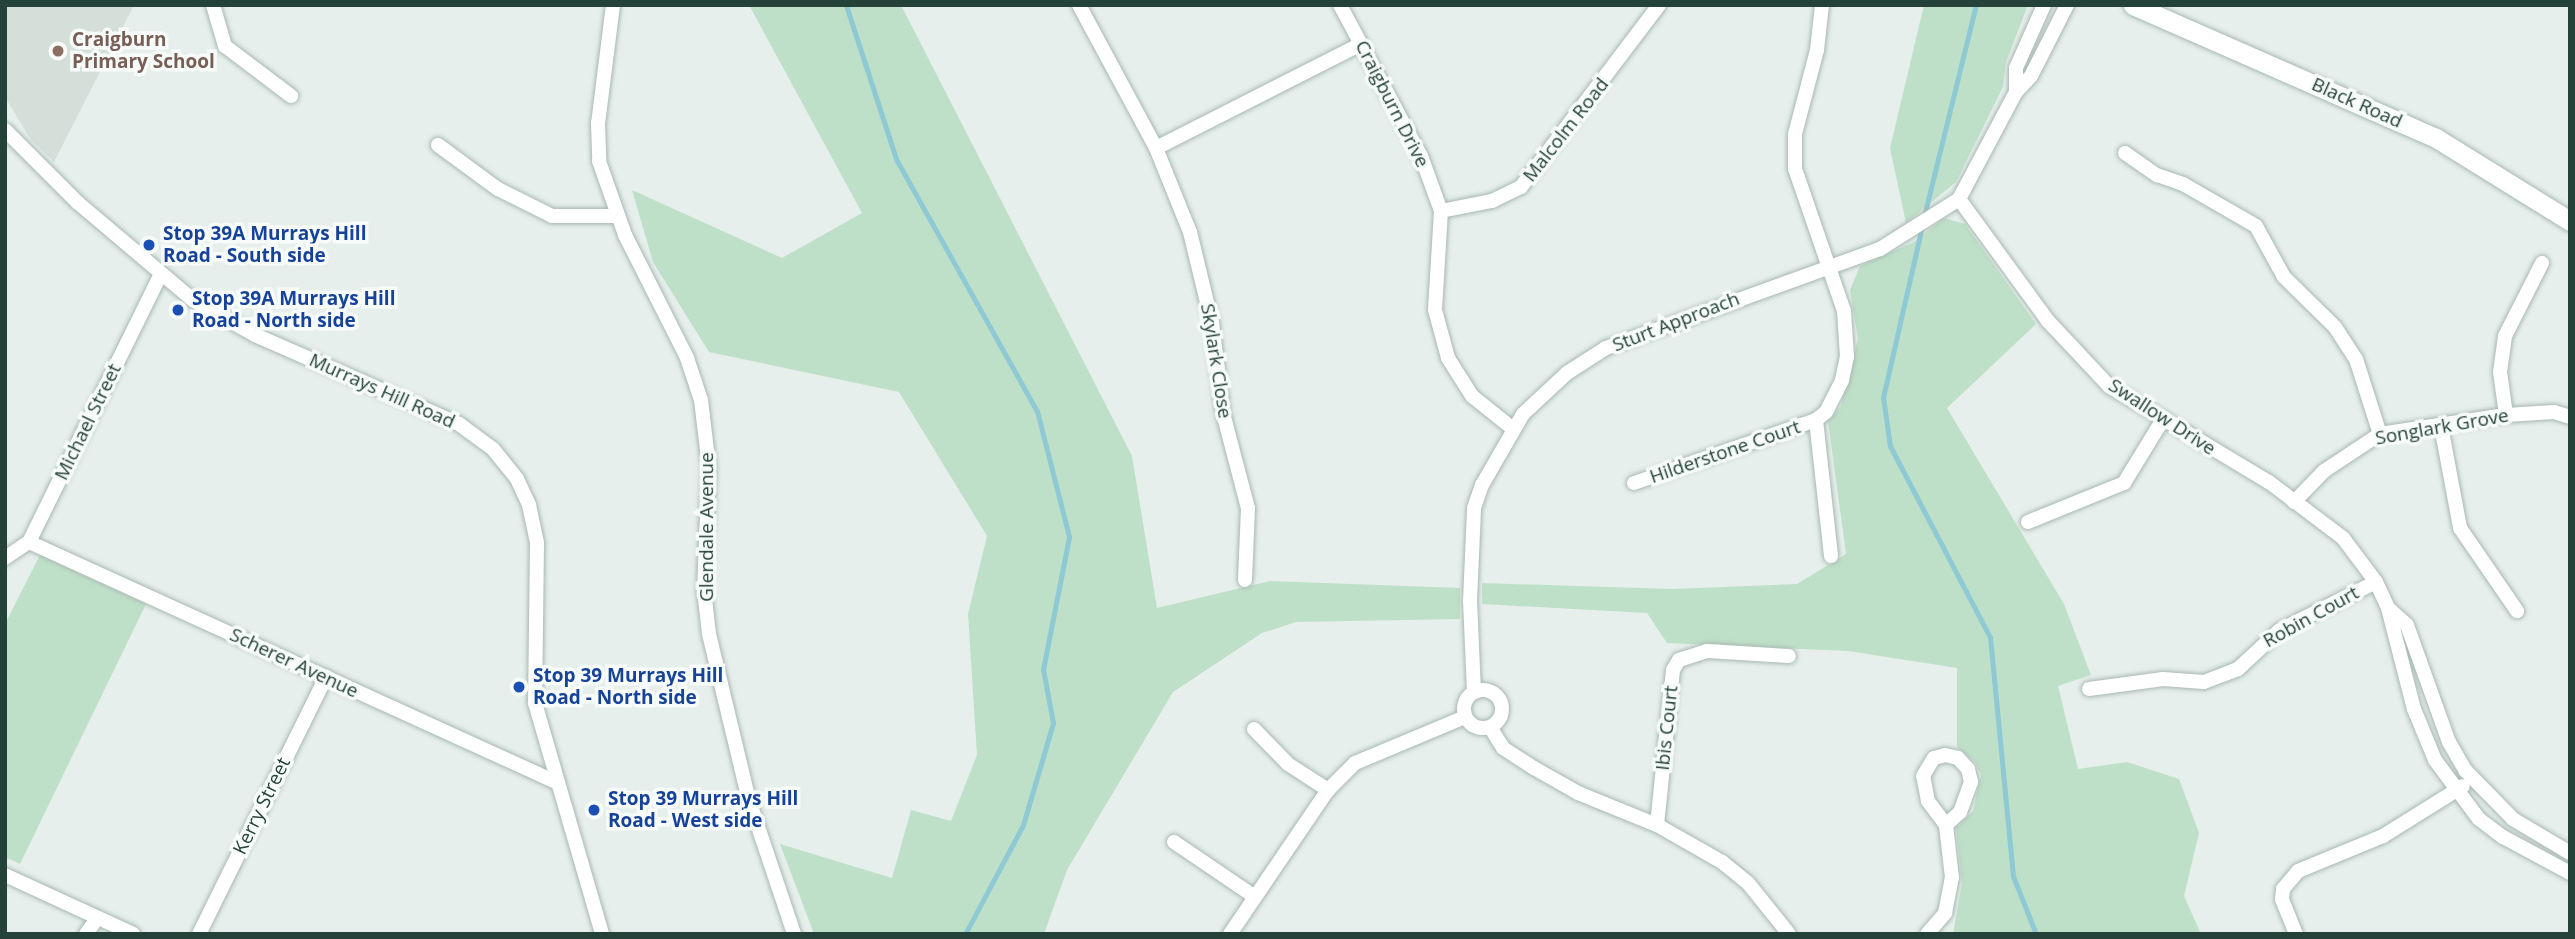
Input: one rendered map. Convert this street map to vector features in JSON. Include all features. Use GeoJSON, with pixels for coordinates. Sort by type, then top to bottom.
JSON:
{"type":"FeatureCollection","features":[{"type":"Feature","properties":{"kind":"main road","name":"Black Road"},"geometry":{"type":"LineString","coordinates":[[2133,5],[2436,138],[2570,221]]}},
{"type":"Feature","properties":{"kind":"street"},"geometry":{"type":"LineString","coordinates":[[213,5],[225,46],[291,96]]}},
{"type":"Feature","properties":{"kind":"street","name":"Glendale Avenue"},"geometry":{"type":"LineString","coordinates":[[613,5],[598,123],[600,162],[618,216],[687,358],[701,400],[709,467],[704,590],[709,634],[748,797],[794,934]]}},
{"type":"Feature","properties":{"kind":"street","name":"Skylark Close"},"geometry":{"type":"LineString","coordinates":[[1079,5],[1156,148],[1190,232],[1212,323],[1223,413],[1248,508],[1245,580]]}},
{"type":"Feature","properties":{"kind":"street","name":"Craigburn Drive"},"geometry":{"type":"LineString","coordinates":[[1340,5],[1421,156],[1441,211],[1435,310],[1448,358],[1472,396],[1512,428]]}},
{"type":"Feature","properties":{"kind":"street","name":"Malcolm Road"},"geometry":{"type":"LineString","coordinates":[[1441,211],[1492,201],[1521,187],[1659,5]]}},
{"type":"Feature","properties":{"kind":"street","name":"Hilderstone Court"},"geometry":{"type":"LineString","coordinates":[[1634,483],[1816,420],[1833,401],[1847,357],[1844,310],[1795,169],[1794,134],[1817,50],[1822,5]]}},
{"type":"Feature","properties":{"kind":"street","name":"Sturt Approach"},"geometry":{"type":"LineString","coordinates":[[2016,92],[2015,68],[2044,5]]}},
{"type":"Feature","properties":{"kind":"street","name":"Sturt Approach"},"geometry":{"type":"LineString","coordinates":[[1474,692],[1470,590],[1474,508],[1512,428],[1567,373],[1606,348],[1890,243],[1959,199],[2016,92],[2031,76],[2067,5]]}},
{"type":"Feature","properties":{"kind":"street"},"geometry":{"type":"LineString","coordinates":[[1156,148],[1361,44]]}},
{"type":"Feature","properties":{"kind":"street","name":"Murrays Hill Road"},"geometry":{"type":"LineString","coordinates":[[5,130],[160,276],[255,335],[459,425],[493,449],[517,479],[530,505],[537,543],[535,703],[602,934]]}},
{"type":"Feature","properties":{"kind":"street"},"geometry":{"type":"LineString","coordinates":[[438,145],[498,189],[552,216],[618,216]]}},
{"type":"Feature","properties":{"kind":"street"},"geometry":{"type":"LineString","coordinates":[[2125,153],[2157,175],[2183,184],[2256,226],[2284,277],[2335,327],[2356,359],[2380,434]]}},
{"type":"Feature","properties":{"kind":"street","name":"Swallow Drive"},"geometry":{"type":"LineString","coordinates":[[1959,199],[2048,321],[2109,386],[2294,502],[2343,538],[2376,582],[2388,608],[2414,709],[2435,760],[2456,791],[2479,819],[2503,837],[2570,873]]}},
{"type":"Feature","properties":{"kind":"street"},"geometry":{"type":"LineString","coordinates":[[2506,415],[2500,372],[2505,335],[2542,263]]}},
{"type":"Feature","properties":{"kind":"street","name":"Michael Street"},"geometry":{"type":"LineString","coordinates":[[29,542],[160,276]]}},
{"type":"Feature","properties":{"kind":"street","name":"Songlark Grove"},"geometry":{"type":"LineString","coordinates":[[2294,502],[2324,471],[2380,434],[2506,415],[2554,412],[2570,417]]}},
{"type":"Feature","properties":{"kind":"street","name":"Hilderstone Court"},"geometry":{"type":"LineString","coordinates":[[1816,420],[1831,556]]}},
{"type":"Feature","properties":{"kind":"street"},"geometry":{"type":"LineString","coordinates":[[2028,522],[2124,482],[2162,421]]}},
{"type":"Feature","properties":{"kind":"street"},"geometry":{"type":"LineString","coordinates":[[2441,426],[2460,528],[2517,611]]}},
{"type":"Feature","properties":{"kind":"street"},"geometry":{"type":"LineString","coordinates":[[5,558],[29,542]]}},
{"type":"Feature","properties":{"kind":"street","name":"Scherer Avenue"},"geometry":{"type":"LineString","coordinates":[[29,542],[558,783]]}},
{"type":"Feature","properties":{"kind":"street","name":"Robin Court"},"geometry":{"type":"LineString","coordinates":[[2089,689],[2163,679],[2204,682],[2238,668],[2280,630],[2376,582]]}},
{"type":"Feature","properties":{"kind":"street","name":"Swallow Drive"},"geometry":{"type":"LineString","coordinates":[[2388,608],[2407,625],[2449,741],[2473,779],[2523,827],[2570,853]]}},
{"type":"Feature","properties":{"kind":"street","name":"Ibis Court"},"geometry":{"type":"LineString","coordinates":[[1657,825],[1673,670],[1679,660],[1707,651],[1788,656]]}},
{"type":"Feature","properties":{"kind":"street","name":"Kerry Street"},"geometry":{"type":"LineString","coordinates":[[200,934],[326,677]]}},
{"type":"Feature","properties":{"kind":"street"},"geometry":{"type":"LineString","coordinates":[[1474,692],[1492,693],[1500,701],[1499,719],[1490,727],[1473,726],[1465,717],[1464,706],[1474,692]]}},
{"type":"Feature","properties":{"kind":"street"},"geometry":{"type":"LineString","coordinates":[[1230,934],[1328,790],[1354,763],[1465,717]]}},
{"type":"Feature","properties":{"kind":"street"},"geometry":{"type":"LineString","coordinates":[[1490,727],[1503,748],[1534,768],[1578,793],[1657,825],[1722,862],[1748,883],[1789,934]]}},
{"type":"Feature","properties":{"kind":"street"},"geometry":{"type":"LineString","coordinates":[[1254,729],[1288,764],[1328,790]]}},
{"type":"Feature","properties":{"kind":"street"},"geometry":{"type":"LineString","coordinates":[[1927,934],[1945,914],[1952,878],[1946,825],[1928,801],[1923,776],[1934,758],[1945,755],[1958,758],[1968,769],[1971,782],[1960,812],[1946,825]]}},
{"type":"Feature","properties":{"kind":"street"},"geometry":{"type":"LineString","coordinates":[[2296,934],[2283,910],[2282,899],[2283,889],[2298,871],[2384,836],[2473,779]]}},
{"type":"Feature","properties":{"kind":"street"},"geometry":{"type":"LineString","coordinates":[[1174,842],[1255,897]]}},
{"type":"Feature","properties":{"kind":"street"},"geometry":{"type":"LineString","coordinates":[[5,875],[133,934]]}},
{"type":"Feature","properties":{"kind":"street"},"geometry":{"type":"LineString","coordinates":[[86,934],[97,918]]}},
{"type":"Feature","properties":{"kind":"shaded area","name":"Craigburn Primary School"},"geometry":{"type":"Polygon","coordinates":[[[5,5],[134,5],[54,162],[31,140],[5,97],[5,5]]]}},
{"type":"Feature","properties":{"kind":"green space"},"geometry":{"type":"Polygon","coordinates":[[[749,5],[901,5],[1132,456],[1157,608],[1270,581],[1460,588],[1460,619],[1296,622],[1262,633],[1173,692],[1067,870],[1044,934],[814,934],[780,844],[892,878],[911,810],[951,821],[977,755],[968,614],[987,536],[899,392],[709,352],[653,262],[632,190],[782,258],[862,213],[749,5]]]}},
{"type":"Feature","properties":{"kind":"green space"},"geometry":{"type":"Polygon","coordinates":[[[1924,5],[2028,5],[2006,62],[2003,87],[1956,182],[1906,223],[1890,148],[1924,5]]]}},
{"type":"Feature","properties":{"kind":"green space"},"geometry":{"type":"Polygon","coordinates":[[[1944,218],[1965,224],[2036,324],[1947,408],[2064,604],[2091,675],[2058,686],[2078,769],[2127,762],[2179,779],[2199,833],[2184,896],[2201,934],[1953,934],[1962,883],[1956,828],[1973,811],[1981,775],[1975,762],[1957,747],[1957,668],[1848,651],[1667,643],[1647,613],[1482,604],[1482,583],[1672,589],[1797,584],[1846,554],[1828,421],[1841,406],[1858,339],[1850,290],[1860,266],[1914,242],[1944,218]]]}},
{"type":"Feature","properties":{"kind":"green space"},"geometry":{"type":"Polygon","coordinates":[[[40,555],[146,604],[20,864],[5,857],[5,624],[40,555]]]}},
{"type":"Feature","properties":{"kind":"waterway"},"geometry":{"type":"LineString","coordinates":[[846,5],[896,159],[1037,411],[1069,537],[1043,669],[1053,723],[1023,825],[965,934]]}},
{"type":"Feature","properties":{"kind":"waterway"},"geometry":{"type":"LineString","coordinates":[[1924,216],[1976,5]]}},
{"type":"Feature","properties":{"kind":"waterway"},"geometry":{"type":"LineString","coordinates":[[1922,226],[1883,397],[1890,446],[1990,637],[2013,876],[2036,934]]}},
{"type":"Feature","properties":{"kind":"place","name":"Craigburn Primary School"},"geometry":{"type":"Point","coordinates":[58,51]}},
{"type":"Feature","properties":{"kind":"place","name":"Stop 39A Murrays Hill Road - South side"},"geometry":{"type":"Point","coordinates":[149,245]}},
{"type":"Feature","properties":{"kind":"place","name":"Stop 39A Murrays Hill Road - North side"},"geometry":{"type":"Point","coordinates":[178,310]}},
{"type":"Feature","properties":{"kind":"place","name":"Stop 39 Murrays Hill Road - North side"},"geometry":{"type":"Point","coordinates":[519,687]}},
{"type":"Feature","properties":{"kind":"place","name":"Stop 39 Murrays Hill Road - West side"},"geometry":{"type":"Point","coordinates":[594,810]}}]}
